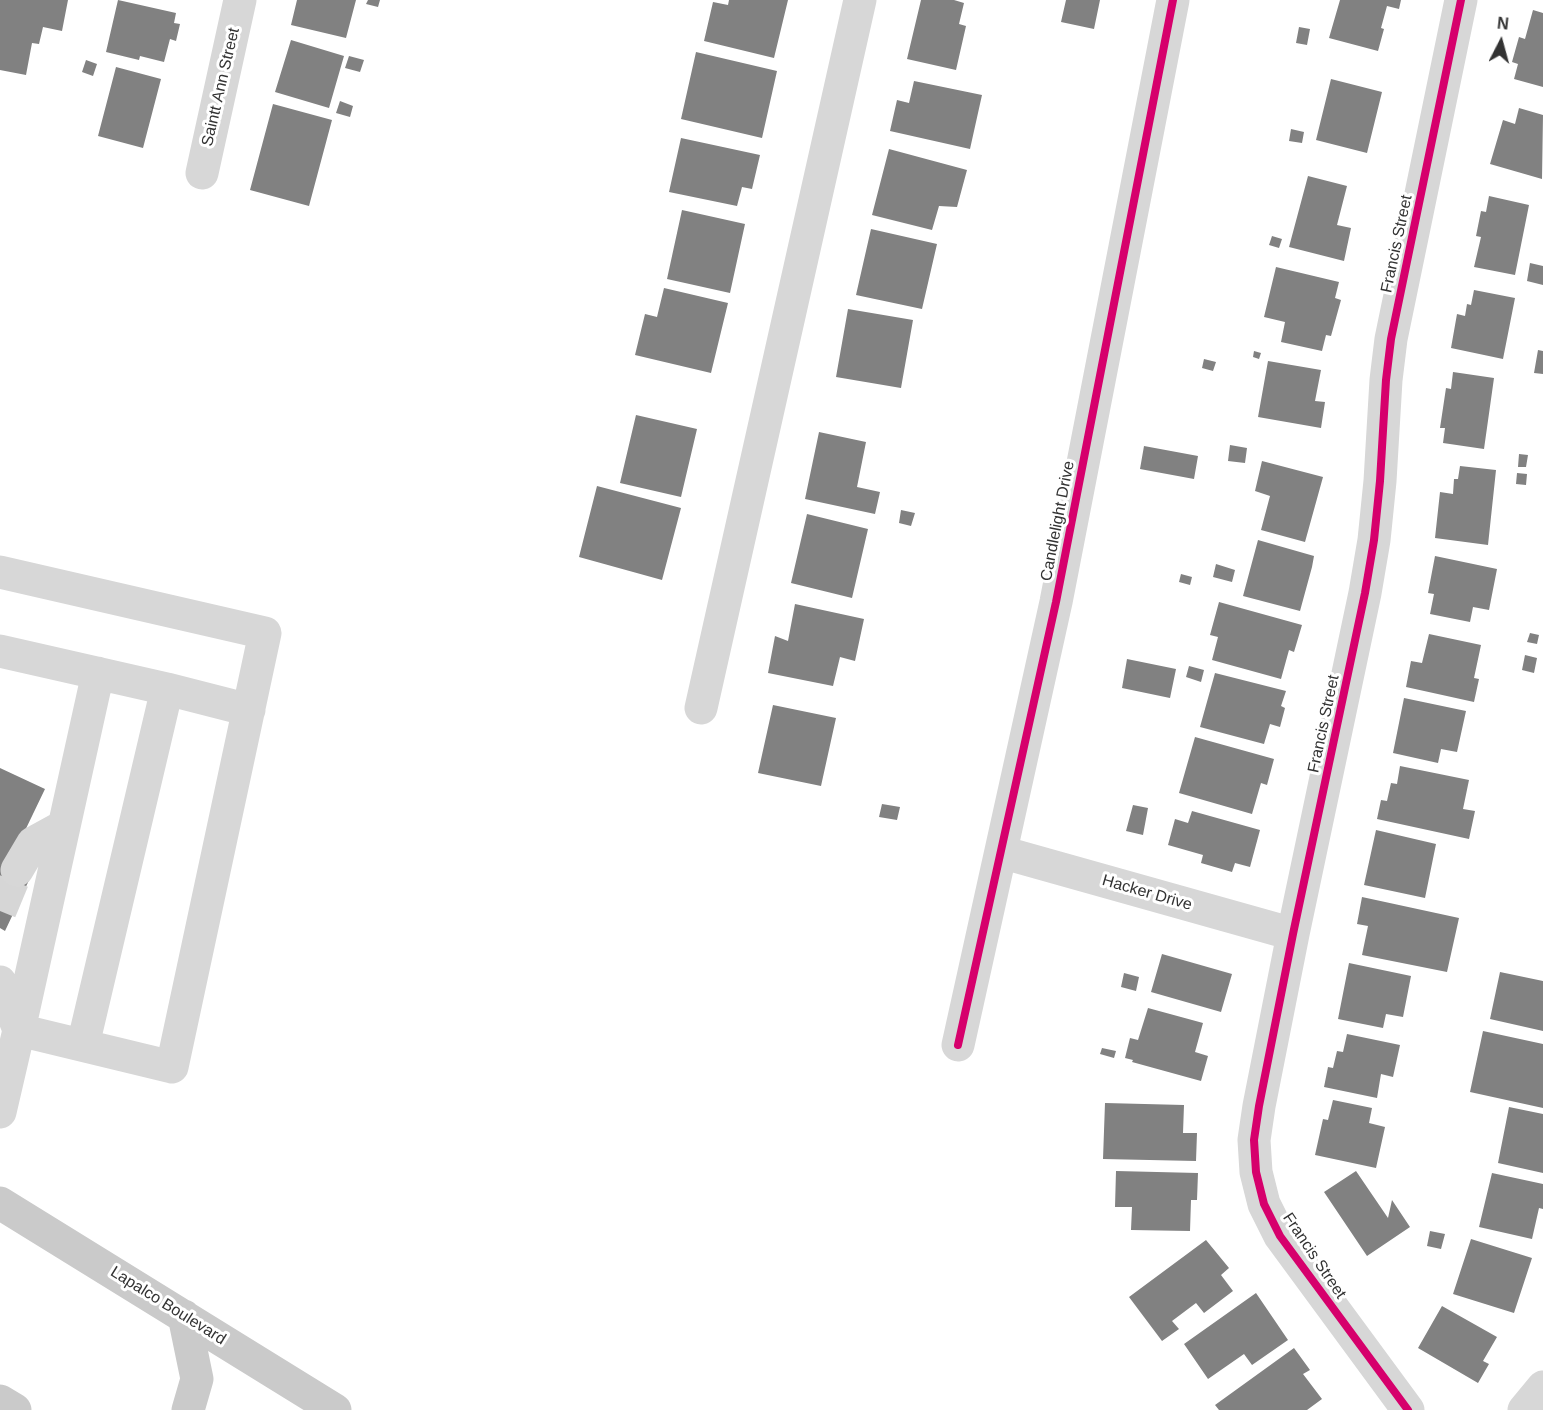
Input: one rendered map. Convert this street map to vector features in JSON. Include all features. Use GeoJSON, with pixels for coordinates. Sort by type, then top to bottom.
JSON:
{"type":"FeatureCollection","features":[{"type":"Feature","properties":{"kind":"main road","name":"Lapalco Boulevard"},"geometry":{"type":"LineString","coordinates":[[0,1203],[335,1410]]}},
{"type":"Feature","properties":{"kind":"main road"},"geometry":{"type":"LineString","coordinates":[[184,1316],[197,1379],[189,1410]]}},
{"type":"Feature","properties":{"kind":"main road"},"geometry":{"type":"LineString","coordinates":[[0,1401],[15,1410]]}},
{"type":"Feature","properties":{"kind":"street","name":"Saintt Ann Street"},"geometry":{"type":"LineString","coordinates":[[202,173],[240,0]]}},
{"type":"Feature","properties":{"kind":"street"},"geometry":{"type":"LineString","coordinates":[[701,708],[860,0]]}},
{"type":"Feature","properties":{"kind":"street","name":"Candlelight Drive"},"geometry":{"type":"LineString","coordinates":[[958,1046],[1056,602],[1173,0]]}},
{"type":"Feature","properties":{"kind":"street","name":"Francis Street"},"geometry":{"type":"LineString","coordinates":[[1408,1410],[1280,1236],[1264,1204],[1256,1172],[1254,1140],[1293,934],[1365,593],[1379,493],[1391,339],[1461,0]]}},
{"type":"Feature","properties":{"kind":"street"},"geometry":{"type":"LineString","coordinates":[[0,572],[265,633],[172,1067],[19,1030]]}},
{"type":"Feature","properties":{"kind":"street"},"geometry":{"type":"LineString","coordinates":[[0,651],[249,710]]}},
{"type":"Feature","properties":{"kind":"street"},"geometry":{"type":"LineString","coordinates":[[0,1112],[98,674]]}},
{"type":"Feature","properties":{"kind":"street"},"geometry":{"type":"LineString","coordinates":[[83,1046],[166,689]]}},
{"type":"Feature","properties":{"kind":"street"},"geometry":{"type":"LineString","coordinates":[[17,870],[33,843],[64,826]]}},
{"type":"Feature","properties":{"kind":"street","name":"Hacker Drive"},"geometry":{"type":"LineString","coordinates":[[1001,852],[1293,934]]}},
{"type":"Feature","properties":{"kind":"street"},"geometry":{"type":"LineString","coordinates":[[0,982],[19,1030]]}},
{"type":"Feature","properties":{"kind":"street"},"geometry":{"type":"LineString","coordinates":[[1524,1410],[1543,1387]]}},
{"type":"Feature","properties":{"kind":"building"},"geometry":{"type":"Polygon","coordinates":[[[0,0],[68,0],[62,31],[43,27],[39,44],[32,43],[26,75],[0,70],[0,0]]]}},
{"type":"Feature","properties":{"kind":"building"},"geometry":{"type":"Polygon","coordinates":[[[118,0],[176,13],[174,23],[180,24],[176,41],[170,39],[164,62],[140,56],[139,60],[106,52],[118,0]]]}},
{"type":"Feature","properties":{"kind":"building"},"geometry":{"type":"Polygon","coordinates":[[[297,0],[356,0],[346,38],[291,25],[297,0]]]}},
{"type":"Feature","properties":{"kind":"building"},"geometry":{"type":"Polygon","coordinates":[[[368,0],[380,0],[378,7],[366,4],[368,0]]]}},
{"type":"Feature","properties":{"kind":"building"},"geometry":{"type":"Polygon","coordinates":[[[729,0],[788,0],[774,58],[704,41],[713,2],[728,5],[729,0]]]}},
{"type":"Feature","properties":{"kind":"building"},"geometry":{"type":"Polygon","coordinates":[[[921,0],[954,0],[964,3],[959,24],[966,26],[956,70],[907,59],[921,0]]]}},
{"type":"Feature","properties":{"kind":"building"},"geometry":{"type":"Polygon","coordinates":[[[1066,0],[1100,0],[1094,29],[1061,22],[1066,0]]]}},
{"type":"Feature","properties":{"kind":"building"},"geometry":{"type":"Polygon","coordinates":[[[1340,0],[1401,0],[1399,9],[1387,6],[1378,51],[1329,38],[1340,0]]]}},
{"type":"Feature","properties":{"kind":"building"},"geometry":{"type":"Polygon","coordinates":[[[1533,10],[1543,13],[1543,87],[1514,79],[1518,64],[1512,62],[1519,37],[1525,39],[1533,10]]]}},
{"type":"Feature","properties":{"kind":"building"},"geometry":{"type":"Polygon","coordinates":[[[1299,27],[1310,29],[1307,45],[1296,43],[1299,27]]]}},
{"type":"Feature","properties":{"kind":"building"},"geometry":{"type":"Polygon","coordinates":[[[291,40],[344,56],[329,108],[275,92],[291,40]]]}},
{"type":"Feature","properties":{"kind":"building"},"geometry":{"type":"Polygon","coordinates":[[[696,52],[777,71],[762,138],[681,119],[696,52]]]}},
{"type":"Feature","properties":{"kind":"building"},"geometry":{"type":"Polygon","coordinates":[[[349,56],[364,60],[360,72],[345,68],[349,56]]]}},
{"type":"Feature","properties":{"kind":"building"},"geometry":{"type":"Polygon","coordinates":[[[86,60],[97,64],[93,76],[82,72],[86,60]]]}},
{"type":"Feature","properties":{"kind":"building"},"geometry":{"type":"Polygon","coordinates":[[[116,67],[161,79],[143,148],[98,136],[116,67]]]}},
{"type":"Feature","properties":{"kind":"building"},"geometry":{"type":"Polygon","coordinates":[[[1331,79],[1382,92],[1367,153],[1316,140],[1331,79]]]}},
{"type":"Feature","properties":{"kind":"building"},"geometry":{"type":"Polygon","coordinates":[[[914,81],[982,95],[970,149],[890,131],[897,100],[909,103],[914,81]]]}},
{"type":"Feature","properties":{"kind":"building"},"geometry":{"type":"Polygon","coordinates":[[[340,101],[353,106],[350,117],[336,113],[340,101]]]}},
{"type":"Feature","properties":{"kind":"building"},"geometry":{"type":"Polygon","coordinates":[[[273,104],[332,120],[309,206],[250,190],[273,104]]]}},
{"type":"Feature","properties":{"kind":"building"},"geometry":{"type":"Polygon","coordinates":[[[1519,108],[1543,115],[1542,179],[1490,164],[1503,120],[1515,124],[1519,108]]]}},
{"type":"Feature","properties":{"kind":"building"},"geometry":{"type":"Polygon","coordinates":[[[1291,129],[1304,132],[1302,143],[1289,141],[1291,129]]]}},
{"type":"Feature","properties":{"kind":"building"},"geometry":{"type":"Polygon","coordinates":[[[681,138],[760,155],[752,189],[742,187],[737,206],[669,192],[681,138]]]}},
{"type":"Feature","properties":{"kind":"building"},"geometry":{"type":"Polygon","coordinates":[[[889,149],[967,170],[957,207],[939,206],[932,230],[872,215],[889,149]]]}},
{"type":"Feature","properties":{"kind":"building"},"geometry":{"type":"Polygon","coordinates":[[[1308,176],[1347,186],[1337,225],[1351,228],[1344,261],[1289,247],[1308,176]]]}},
{"type":"Feature","properties":{"kind":"building"},"geometry":{"type":"Polygon","coordinates":[[[1489,196],[1529,205],[1515,275],[1474,267],[1481,237],[1476,236],[1481,211],[1486,212],[1489,196]]]}},
{"type":"Feature","properties":{"kind":"building"},"geometry":{"type":"Polygon","coordinates":[[[682,210],[745,224],[730,293],[667,279],[682,210]]]}},
{"type":"Feature","properties":{"kind":"building"},"geometry":{"type":"Polygon","coordinates":[[[871,229],[937,244],[922,309],[856,295],[871,229]]]}},
{"type":"Feature","properties":{"kind":"building"},"geometry":{"type":"Polygon","coordinates":[[[1272,236],[1282,239],[1279,248],[1269,245],[1272,236]]]}},
{"type":"Feature","properties":{"kind":"building"},"geometry":{"type":"Polygon","coordinates":[[[1530,263],[1543,266],[1543,285],[1527,281],[1530,263]]]}},
{"type":"Feature","properties":{"kind":"building"},"geometry":{"type":"Polygon","coordinates":[[[1276,267],[1339,282],[1335,298],[1341,300],[1331,336],[1326,335],[1322,351],[1281,342],[1285,322],[1264,317],[1276,267]]]}},
{"type":"Feature","properties":{"kind":"building"},"geometry":{"type":"Polygon","coordinates":[[[664,288],[728,303],[711,373],[635,355],[645,314],[657,317],[664,288]]]}},
{"type":"Feature","properties":{"kind":"building"},"geometry":{"type":"Polygon","coordinates":[[[1474,290],[1515,298],[1503,359],[1451,348],[1457,314],[1465,316],[1467,304],[1471,305],[1474,290]]]}},
{"type":"Feature","properties":{"kind":"building"},"geometry":{"type":"Polygon","coordinates":[[[848,309],[913,320],[901,388],[836,377],[848,309]]]}},
{"type":"Feature","properties":{"kind":"building"},"geometry":{"type":"Polygon","coordinates":[[[1538,350],[1543,351],[1543,374],[1534,373],[1538,350]]]}},
{"type":"Feature","properties":{"kind":"building"},"geometry":{"type":"Polygon","coordinates":[[[1254,351],[1261,353],[1259,359],[1253,357],[1254,351]]]}},
{"type":"Feature","properties":{"kind":"building"},"geometry":{"type":"Polygon","coordinates":[[[1204,359],[1216,362],[1213,371],[1202,368],[1204,359]]]}},
{"type":"Feature","properties":{"kind":"building"},"geometry":{"type":"Polygon","coordinates":[[[1268,361],[1321,370],[1315,401],[1325,402],[1321,428],[1258,417],[1268,361]]]}},
{"type":"Feature","properties":{"kind":"building"},"geometry":{"type":"Polygon","coordinates":[[[1453,372],[1494,378],[1484,449],[1443,443],[1445,428],[1440,428],[1446,388],[1451,389],[1453,372]]]}},
{"type":"Feature","properties":{"kind":"building"},"geometry":{"type":"Polygon","coordinates":[[[636,415],[697,429],[681,497],[620,483],[636,415]]]}},
{"type":"Feature","properties":{"kind":"building"},"geometry":{"type":"Polygon","coordinates":[[[819,432],[866,442],[857,487],[880,492],[875,514],[805,499],[819,432]]]}},
{"type":"Feature","properties":{"kind":"building"},"geometry":{"type":"Polygon","coordinates":[[[1230,445],[1247,448],[1245,463],[1228,461],[1230,445]]]}},
{"type":"Feature","properties":{"kind":"building"},"geometry":{"type":"Polygon","coordinates":[[[1144,446],[1198,456],[1194,479],[1140,469],[1144,446]]]}},
{"type":"Feature","properties":{"kind":"building"},"geometry":{"type":"Polygon","coordinates":[[[1519,454],[1528,455],[1526,467],[1518,467],[1519,454]]]}},
{"type":"Feature","properties":{"kind":"building"},"geometry":{"type":"Polygon","coordinates":[[[1262,461],[1323,477],[1305,542],[1261,530],[1270,496],[1255,491],[1262,461]]]}},
{"type":"Feature","properties":{"kind":"building"},"geometry":{"type":"Polygon","coordinates":[[[1460,466],[1496,470],[1488,545],[1435,538],[1440,492],[1453,494],[1454,479],[1458,479],[1460,466]]]}},
{"type":"Feature","properties":{"kind":"building"},"geometry":{"type":"Polygon","coordinates":[[[1517,473],[1527,474],[1526,485],[1516,484],[1517,473]]]}},
{"type":"Feature","properties":{"kind":"building"},"geometry":{"type":"Polygon","coordinates":[[[597,486],[681,508],[662,580],[579,557],[597,486]]]}},
{"type":"Feature","properties":{"kind":"building"},"geometry":{"type":"Polygon","coordinates":[[[901,510],[915,513],[911,526],[899,523],[901,510]]]}},
{"type":"Feature","properties":{"kind":"building"},"geometry":{"type":"Polygon","coordinates":[[[807,514],[868,529],[852,598],[791,583],[807,514]]]}},
{"type":"Feature","properties":{"kind":"building"},"geometry":{"type":"Polygon","coordinates":[[[1258,540],[1314,556],[1300,611],[1243,596],[1258,540]]]}},
{"type":"Feature","properties":{"kind":"building"},"geometry":{"type":"Polygon","coordinates":[[[1435,556],[1497,569],[1489,610],[1473,607],[1470,622],[1430,614],[1434,594],[1428,593],[1435,556]]]}},
{"type":"Feature","properties":{"kind":"building"},"geometry":{"type":"Polygon","coordinates":[[[1216,564],[1235,570],[1232,582],[1213,577],[1216,564]]]}},
{"type":"Feature","properties":{"kind":"building"},"geometry":{"type":"Polygon","coordinates":[[[1181,574],[1192,577],[1190,585],[1179,582],[1181,574]]]}},
{"type":"Feature","properties":{"kind":"building"},"geometry":{"type":"Polygon","coordinates":[[[1219,602],[1302,625],[1294,652],[1289,650],[1281,679],[1212,660],[1218,637],[1210,635],[1219,602]]]}},
{"type":"Feature","properties":{"kind":"building"},"geometry":{"type":"Polygon","coordinates":[[[795,604],[864,619],[855,661],[840,657],[833,686],[768,673],[775,636],[788,641],[795,604]]]}},
{"type":"Feature","properties":{"kind":"building"},"geometry":{"type":"Polygon","coordinates":[[[1530,633],[1539,635],[1537,644],[1527,642],[1530,633]]]}},
{"type":"Feature","properties":{"kind":"building"},"geometry":{"type":"Polygon","coordinates":[[[1429,634],[1481,645],[1474,678],[1479,679],[1474,702],[1406,687],[1411,661],[1422,663],[1429,634]]]}},
{"type":"Feature","properties":{"kind":"building"},"geometry":{"type":"Polygon","coordinates":[[[1525,655],[1537,658],[1534,673],[1522,670],[1525,655]]]}},
{"type":"Feature","properties":{"kind":"building"},"geometry":{"type":"Polygon","coordinates":[[[1127,659],[1176,669],[1170,698],[1122,688],[1127,659]]]}},
{"type":"Feature","properties":{"kind":"building"},"geometry":{"type":"Polygon","coordinates":[[[1189,666],[1204,670],[1201,682],[1186,677],[1189,666]]]}},
{"type":"Feature","properties":{"kind":"building"},"geometry":{"type":"Polygon","coordinates":[[[1215,673],[1286,691],[1281,706],[1285,708],[1280,727],[1270,724],[1264,744],[1200,727],[1215,673]]]}},
{"type":"Feature","properties":{"kind":"building"},"geometry":{"type":"Polygon","coordinates":[[[1404,698],[1466,711],[1457,752],[1441,749],[1438,763],[1393,753],[1404,698]]]}},
{"type":"Feature","properties":{"kind":"building"},"geometry":{"type":"Polygon","coordinates":[[[773,705],[836,718],[821,786],[758,773],[773,705]]]}},
{"type":"Feature","properties":{"kind":"building"},"geometry":{"type":"Polygon","coordinates":[[[1195,737],[1274,759],[1267,785],[1261,783],[1252,814],[1179,793],[1195,737]]]}},
{"type":"Feature","properties":{"kind":"building"},"geometry":{"type":"Polygon","coordinates":[[[1400,766],[1469,780],[1463,809],[1475,811],[1469,839],[1377,819],[1381,800],[1387,801],[1391,783],[1397,784],[1400,766]]]}},
{"type":"Feature","properties":{"kind":"building"},"geometry":{"type":"Polygon","coordinates":[[[0,768],[45,789],[8,866],[31,876],[5,931],[0,928],[0,768]]]}},
{"type":"Feature","properties":{"kind":"building"},"geometry":{"type":"Polygon","coordinates":[[[882,804],[900,807],[897,820],[879,817],[882,804]]]}},
{"type":"Feature","properties":{"kind":"building"},"geometry":{"type":"Polygon","coordinates":[[[1133,805],[1148,808],[1143,835],[1126,831],[1133,805]]]}},
{"type":"Feature","properties":{"kind":"building"},"geometry":{"type":"Polygon","coordinates":[[[1192,811],[1260,830],[1250,867],[1235,863],[1232,872],[1201,863],[1203,855],[1168,845],[1175,819],[1188,823],[1192,811]]]}},
{"type":"Feature","properties":{"kind":"building"},"geometry":{"type":"Polygon","coordinates":[[[1376,830],[1436,844],[1425,898],[1364,885],[1376,830]]]}},
{"type":"Feature","properties":{"kind":"building"},"geometry":{"type":"Polygon","coordinates":[[[1362,897],[1459,918],[1447,972],[1362,955],[1368,926],[1357,924],[1362,897]]]}},
{"type":"Feature","properties":{"kind":"building"},"geometry":{"type":"Polygon","coordinates":[[[1162,954],[1232,974],[1221,1012],[1151,992],[1162,954]]]}},
{"type":"Feature","properties":{"kind":"building"},"geometry":{"type":"Polygon","coordinates":[[[1349,963],[1411,976],[1403,1017],[1386,1014],[1383,1028],[1338,1019],[1349,963]]]}},
{"type":"Feature","properties":{"kind":"building"},"geometry":{"type":"Polygon","coordinates":[[[1500,972],[1543,981],[1543,1031],[1490,1019],[1500,972]]]}},
{"type":"Feature","properties":{"kind":"building"},"geometry":{"type":"Polygon","coordinates":[[[1124,973],[1139,977],[1136,991],[1121,987],[1124,973]]]}},
{"type":"Feature","properties":{"kind":"building"},"geometry":{"type":"Polygon","coordinates":[[[1148,1008],[1203,1023],[1195,1052],[1208,1056],[1201,1081],[1132,1062],[1133,1060],[1125,1058],[1130,1038],[1138,1040],[1148,1008]]]}},
{"type":"Feature","properties":{"kind":"building"},"geometry":{"type":"Polygon","coordinates":[[[1483,1031],[1543,1044],[1543,1108],[1470,1092],[1483,1031]]]}},
{"type":"Feature","properties":{"kind":"building"},"geometry":{"type":"Polygon","coordinates":[[[1347,1034],[1400,1045],[1393,1077],[1381,1074],[1377,1098],[1324,1087],[1328,1067],[1333,1068],[1337,1051],[1343,1052],[1347,1034]]]}},
{"type":"Feature","properties":{"kind":"building"},"geometry":{"type":"Polygon","coordinates":[[[1102,1048],[1116,1051],[1114,1058],[1100,1054],[1102,1048]]]}},
{"type":"Feature","properties":{"kind":"building"},"geometry":{"type":"Polygon","coordinates":[[[1333,1100],[1372,1108],[1369,1123],[1385,1127],[1376,1168],[1315,1155],[1323,1119],[1328,1120],[1333,1100]]]}},
{"type":"Feature","properties":{"kind":"building"},"geometry":{"type":"Polygon","coordinates":[[[1105,1103],[1184,1105],[1183,1133],[1197,1133],[1196,1161],[1103,1159],[1105,1103]]]}},
{"type":"Feature","properties":{"kind":"building"},"geometry":{"type":"Polygon","coordinates":[[[1509,1107],[1543,1114],[1543,1173],[1498,1163],[1509,1107]]]}},
{"type":"Feature","properties":{"kind":"building"},"geometry":{"type":"Polygon","coordinates":[[[1116,1171],[1198,1173],[1197,1200],[1191,1200],[1190,1231],[1131,1230],[1132,1207],[1115,1207],[1116,1171]]]}},
{"type":"Feature","properties":{"kind":"building"},"geometry":{"type":"Polygon","coordinates":[[[1356,1171],[1388,1218],[1392,1200],[1410,1227],[1367,1256],[1324,1192],[1356,1171]]]}},
{"type":"Feature","properties":{"kind":"building"},"geometry":{"type":"Polygon","coordinates":[[[1492,1173],[1543,1184],[1543,1209],[1539,1208],[1532,1239],[1479,1227],[1492,1173]]]}},
{"type":"Feature","properties":{"kind":"building"},"geometry":{"type":"Polygon","coordinates":[[[1430,1231],[1445,1234],[1441,1249],[1427,1246],[1430,1231]]]}},
{"type":"Feature","properties":{"kind":"building"},"geometry":{"type":"Polygon","coordinates":[[[1471,1239],[1532,1258],[1514,1313],[1453,1294],[1471,1239]]]}},
{"type":"Feature","properties":{"kind":"building"},"geometry":{"type":"Polygon","coordinates":[[[1206,1240],[1229,1268],[1221,1275],[1233,1291],[1204,1313],[1196,1303],[1172,1321],[1179,1329],[1162,1341],[1129,1297],[1206,1240]]]}},
{"type":"Feature","properties":{"kind":"building"},"geometry":{"type":"Polygon","coordinates":[[[1256,1293],[1288,1340],[1252,1365],[1244,1354],[1208,1379],[1184,1344],[1256,1293]]]}},
{"type":"Feature","properties":{"kind":"building"},"geometry":{"type":"Polygon","coordinates":[[[1442,1306],[1497,1337],[1483,1361],[1489,1364],[1478,1383],[1418,1348],[1442,1306]]]}},
{"type":"Feature","properties":{"kind":"building"},"geometry":{"type":"Polygon","coordinates":[[[1294,1348],[1310,1370],[1303,1374],[1322,1399],[1307,1410],[1219,1410],[1215,1405],[1294,1348]]]}},
{"type":"Feature","properties":{"kind":"tunnel"},"geometry":{"type":"LineString","coordinates":[[0,911],[17,870]]}},
{"type":"Feature","properties":{"kind":"cycle path"},"geometry":{"type":"LineString","coordinates":[[958,1045],[1056,602],[1173,0]]}},
{"type":"Feature","properties":{"kind":"cycle path"},"geometry":{"type":"LineString","coordinates":[[1408,1410],[1280,1236],[1264,1204],[1256,1172],[1254,1140],[1293,934],[1365,593],[1374,540],[1391,339],[1461,0]]}}]}
